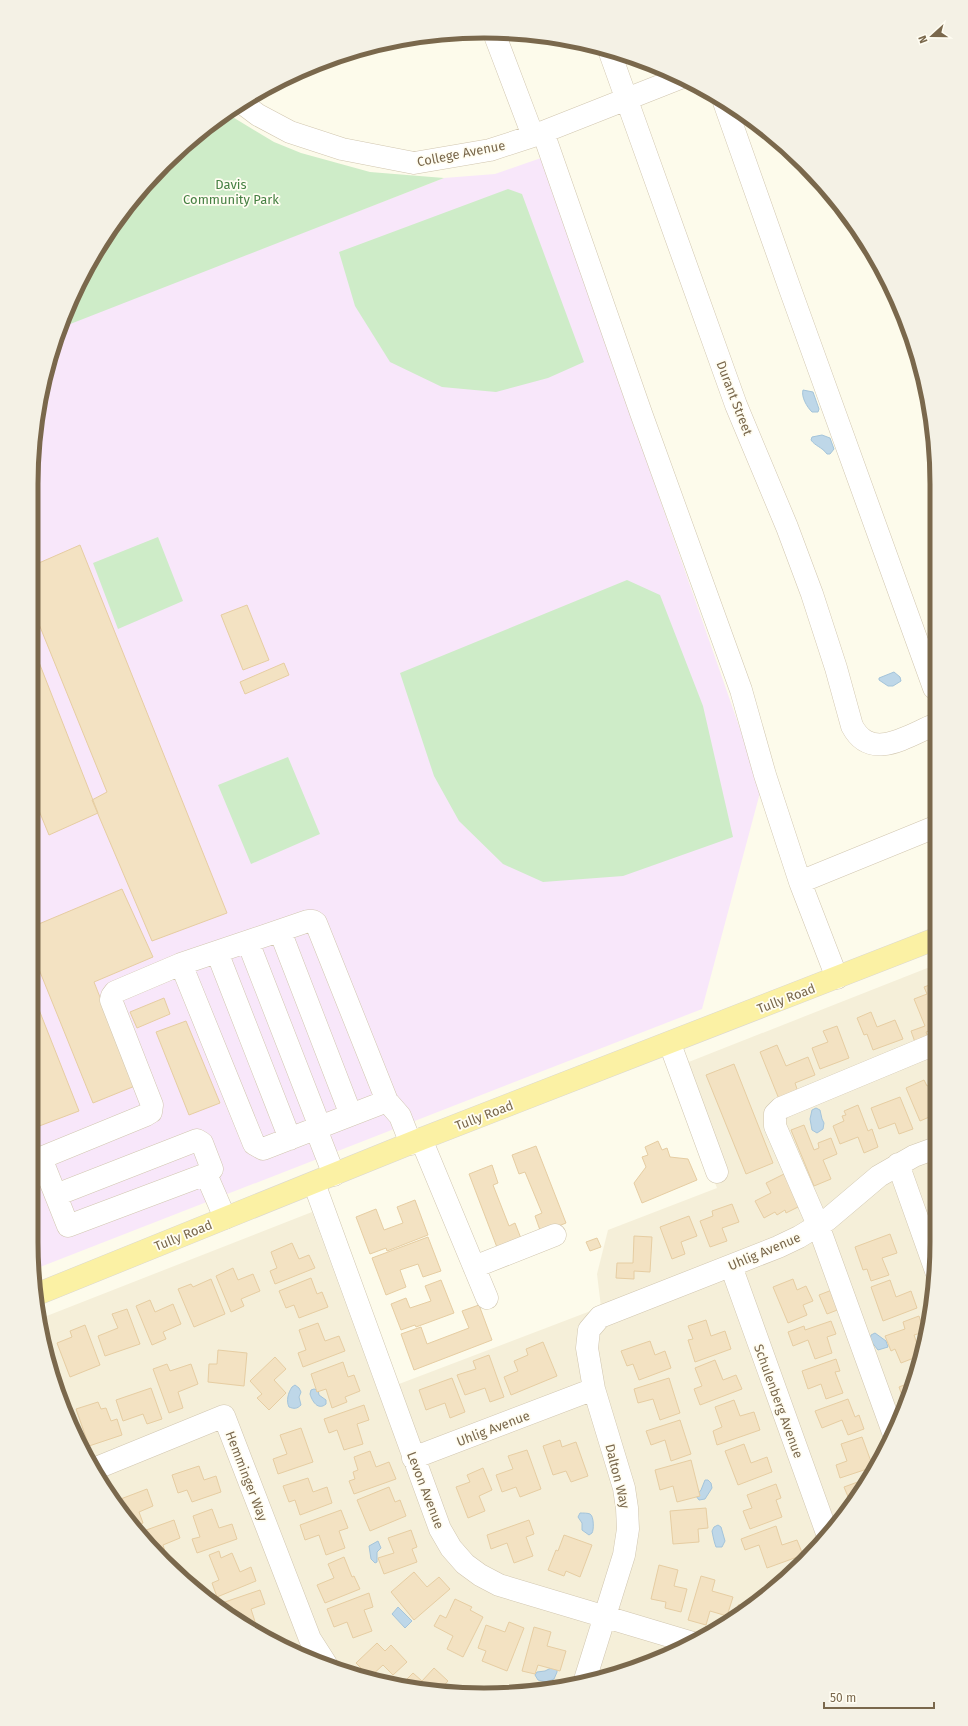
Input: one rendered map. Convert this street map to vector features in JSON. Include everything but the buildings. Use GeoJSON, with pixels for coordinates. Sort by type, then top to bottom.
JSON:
{"type":"FeatureCollection","features":[{"type":"Feature","properties":{"kind":"main road","name":"Tully Road"},"geometry":{"type":"LineString","coordinates":[[41,1292],[416,1142],[670,1044],[930,941]]}},
{"type":"Feature","properties":{"kind":"street"},"geometry":{"type":"LineString","coordinates":[[496,38],[538,134],[641,413],[741,690],[765,775],[800,882],[837,978]]}},
{"type":"Feature","properties":{"kind":"street","name":"Durant Street"},"geometry":{"type":"LineString","coordinates":[[611,57],[736,405],[787,527],[812,594],[836,668],[852,726],[857,734],[866,742],[879,745],[889,744],[930,727]]}},
{"type":"Feature","properties":{"kind":"street","name":"College Avenue"},"geometry":{"type":"LineString","coordinates":[[247,107],[258,115],[290,132],[342,149],[414,163],[490,150],[538,134],[673,81]]}},
{"type":"Feature","properties":{"kind":"street"},"geometry":{"type":"LineString","coordinates":[[727,110],[792,296],[930,677]]}},
{"type":"Feature","properties":{"kind":"street"},"geometry":{"type":"LineString","coordinates":[[800,882],[930,829]]}},
{"type":"Feature","properties":{"kind":"street"},"geometry":{"type":"LineString","coordinates":[[56,1195],[197,1140],[202,1143],[212,1169],[206,1174],[68,1226],[56,1195],[38,1160],[151,1112],[152,1105],[111,1000],[115,992],[181,964],[308,921],[313,921],[316,923],[388,1101],[400,1116],[416,1142],[487,1298]]}},
{"type":"Feature","properties":{"kind":"street"},"geometry":{"type":"LineString","coordinates":[[280,931],[351,1115]]}},
{"type":"Feature","properties":{"kind":"street"},"geometry":{"type":"LineString","coordinates":[[248,942],[318,1128],[334,1175]]}},
{"type":"Feature","properties":{"kind":"street"},"geometry":{"type":"LineString","coordinates":[[217,952],[290,1139]]}},
{"type":"Feature","properties":{"kind":"street"},"geometry":{"type":"LineString","coordinates":[[181,964],[254,1144],[263,1149],[388,1101]]}},
{"type":"Feature","properties":{"kind":"street"},"geometry":{"type":"LineString","coordinates":[[670,1044],[717,1172]]}},
{"type":"Feature","properties":{"kind":"street"},"geometry":{"type":"LineString","coordinates":[[890,1425],[818,1225],[775,1126],[775,1114],[781,1108],[930,1046]]}},
{"type":"Feature","properties":{"kind":"street","name":"Uhlig Avenue"},"geometry":{"type":"LineString","coordinates":[[600,1317],[778,1248],[818,1225],[879,1176],[898,1164],[930,1151]]}},
{"type":"Feature","properties":{"kind":"street"},"geometry":{"type":"LineString","coordinates":[[898,1164],[930,1253]]}},
{"type":"Feature","properties":{"kind":"street"},"geometry":{"type":"LineString","coordinates":[[206,1174],[225,1218]]}},
{"type":"Feature","properties":{"kind":"street","name":"Levon Avenue"},"geometry":{"type":"LineString","coordinates":[[314,1183],[440,1529],[451,1548],[465,1564],[480,1576],[499,1585],[684,1640]]}},
{"type":"Feature","properties":{"kind":"street"},"geometry":{"type":"LineString","coordinates":[[474,1267],[555,1235]]}},
{"type":"Feature","properties":{"kind":"street","name":"Schulenberg Avenue"},"geometry":{"type":"LineString","coordinates":[[731,1266],[825,1529]]}},
{"type":"Feature","properties":{"kind":"street","name":"Dalton Way"},"geometry":{"type":"LineString","coordinates":[[586,1676],[624,1555],[628,1529],[624,1488],[594,1389],[587,1348],[589,1330],[600,1317]]}},
{"type":"Feature","properties":{"kind":"street","name":"Uhlig Avenue"},"geometry":{"type":"LineString","coordinates":[[414,1458],[594,1389]]}},
{"type":"Feature","properties":{"kind":"street","name":"Hemminger Way"},"geometry":{"type":"LineString","coordinates":[[99,1467],[224,1416],[310,1639],[322,1657]]}},
{"type":"Feature","properties":{"kind":"shaded area"},"geometry":{"type":"Polygon","coordinates":[[[541,158],[761,789],[702,1009],[39,1267],[38,484],[42,426],[47,397],[53,369],[68,323],[444,178],[495,174],[541,158]]]}},
{"type":"Feature","properties":{"kind":"shaded area"},"geometry":{"type":"Polygon","coordinates":[[[930,967],[929,1271],[926,1300],[915,1357],[896,1413],[884,1439],[855,1490],[838,1514],[819,1536],[778,1577],[756,1596],[732,1613],[681,1642],[655,1654],[599,1673],[542,1684],[513,1687],[455,1687],[426,1684],[369,1673],[341,1664],[313,1654],[261,1628],[212,1596],[190,1577],[149,1536],[130,1514],[98,1465],[72,1413],[53,1357],[45,1317],[312,1212],[378,1392],[601,1307],[597,1274],[608,1230],[717,1188],[671,1069],[930,967]]]}},
{"type":"Feature","properties":{"kind":"green space","name":"Davis Community Park"},"geometry":{"type":"Polygon","coordinates":[[[231,116],[274,142],[301,153],[370,172],[444,178],[68,325],[84,287],[98,261],[130,212],[169,169],[190,149],[212,130],[231,116]]]}},
{"type":"Feature","properties":{"kind":"green space"},"geometry":{"type":"Polygon","coordinates":[[[508,189],[522,194],[584,362],[548,378],[496,392],[442,387],[390,362],[355,306],[339,252],[508,189]]]}},
{"type":"Feature","properties":{"kind":"green space"},"geometry":{"type":"Polygon","coordinates":[[[158,537],[183,601],[118,629],[93,563],[158,537]]]}},
{"type":"Feature","properties":{"kind":"green space"},"geometry":{"type":"Polygon","coordinates":[[[627,580],[660,595],[703,706],[733,837],[623,876],[543,882],[503,864],[459,821],[434,776],[400,673],[627,580]]]}},
{"type":"Feature","properties":{"kind":"green space"},"geometry":{"type":"Polygon","coordinates":[[[288,757],[320,834],[251,864],[218,785],[288,757]]]}},
{"type":"Feature","properties":{"kind":"water"},"geometry":{"type":"Polygon","coordinates":[[[803,390],[813,392],[819,409],[818,412],[812,412],[808,407],[804,399],[803,390]]]}},
{"type":"Feature","properties":{"kind":"water"},"geometry":{"type":"Polygon","coordinates":[[[822,435],[830,438],[834,449],[830,454],[827,454],[811,440],[812,437],[822,435]]]}},
{"type":"Feature","properties":{"kind":"water"},"geometry":{"type":"Polygon","coordinates":[[[894,672],[900,677],[901,681],[893,686],[888,686],[879,680],[879,678],[894,672]]]}},
{"type":"Feature","properties":{"kind":"water"},"geometry":{"type":"Polygon","coordinates":[[[816,1108],[820,1110],[824,1123],[823,1129],[817,1133],[812,1130],[810,1119],[812,1110],[816,1108]]]}},
{"type":"Feature","properties":{"kind":"water"},"geometry":{"type":"Polygon","coordinates":[[[875,1333],[886,1341],[888,1347],[878,1350],[870,1340],[871,1335],[875,1333]]]}},
{"type":"Feature","properties":{"kind":"water"},"geometry":{"type":"Polygon","coordinates":[[[295,1385],[301,1392],[299,1397],[301,1405],[294,1408],[289,1407],[288,1400],[291,1389],[295,1385]]]}},
{"type":"Feature","properties":{"kind":"water"},"geometry":{"type":"Polygon","coordinates":[[[311,1390],[318,1390],[319,1395],[326,1400],[326,1404],[323,1406],[318,1406],[312,1400],[310,1394],[311,1390]]]}},
{"type":"Feature","properties":{"kind":"water"},"geometry":{"type":"Polygon","coordinates":[[[705,1480],[708,1480],[711,1483],[712,1488],[705,1499],[699,1500],[696,1496],[701,1490],[705,1480]]]}},
{"type":"Feature","properties":{"kind":"water"},"geometry":{"type":"Polygon","coordinates":[[[580,1513],[589,1514],[592,1517],[593,1529],[592,1533],[589,1535],[582,1530],[582,1523],[578,1517],[580,1513]]]}},
{"type":"Feature","properties":{"kind":"water"},"geometry":{"type":"Polygon","coordinates":[[[718,1525],[721,1527],[725,1541],[722,1547],[716,1547],[712,1531],[714,1527],[718,1525]]]}},
{"type":"Feature","properties":{"kind":"water"},"geometry":{"type":"Polygon","coordinates":[[[378,1541],[381,1548],[377,1552],[377,1562],[375,1563],[371,1559],[369,1546],[378,1541]]]}},
{"type":"Feature","properties":{"kind":"water"},"geometry":{"type":"Polygon","coordinates":[[[398,1607],[412,1621],[405,1628],[392,1614],[398,1607]]]}},
{"type":"Feature","properties":{"kind":"water"},"geometry":{"type":"Polygon","coordinates":[[[551,1668],[557,1669],[554,1679],[546,1682],[538,1680],[535,1675],[537,1672],[545,1671],[551,1668]]]}}]}
